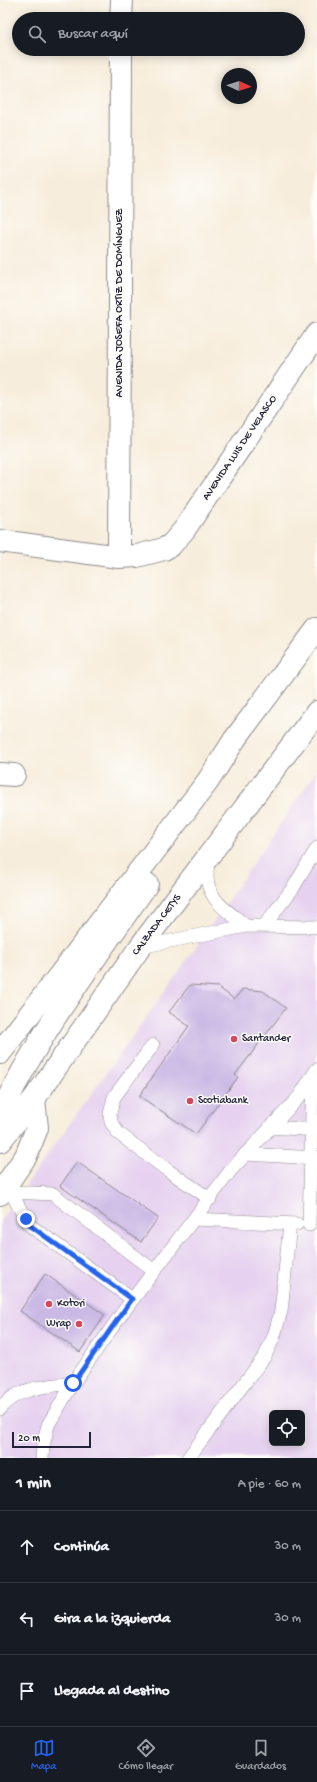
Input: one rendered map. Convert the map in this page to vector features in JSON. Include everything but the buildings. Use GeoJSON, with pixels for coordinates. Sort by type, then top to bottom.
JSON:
{"type":"FeatureCollection","features":[{"type":"Feature","properties":{"kind":"main road"},"geometry":{"type":"LineString","coordinates":[[122,0],[122,12]]}},
{"type":"Feature","properties":{"kind":"main road","name":"AVENIDA JOSEFA ORTIZ DE DOMÍNGUEZ"},"geometry":{"type":"LineString","coordinates":[[120,557],[121,56]]}},
{"type":"Feature","properties":{"kind":"main road","name":"AVENIDA LUIS DE VELASCO"},"geometry":{"type":"LineString","coordinates":[[0,541],[120,557],[154,552],[171,545],[184,530],[317,334]]}},
{"type":"Feature","properties":{"kind":"main road"},"geometry":{"type":"LineString","coordinates":[[0,1053],[208,781],[235,739],[317,629]]}},
{"type":"Feature","properties":{"kind":"main road","name":"CALZADA CETYS"},"geometry":{"type":"LineString","coordinates":[[0,1140],[34,1099],[140,947],[208,859],[317,712]]}},
{"type":"Feature","properties":{"kind":"main road"},"geometry":{"type":"LineString","coordinates":[[0,1115],[31,1057],[75,987],[192,819],[202,800],[208,781]]}},
{"type":"Feature","properties":{"kind":"main road"},"geometry":{"type":"LineString","coordinates":[[4,1189],[26,1156],[37,1128],[34,1099]]}},
{"type":"Feature","properties":{"kind":"lane"},"geometry":{"type":"LineString","coordinates":[[264,926],[293,888],[312,867],[317,848]]}},
{"type":"Feature","properties":{"kind":"lane"},"geometry":{"type":"LineString","coordinates":[[208,859],[208,884],[212,894],[226,910],[246,926]]}},
{"type":"Feature","properties":{"kind":"lane"},"geometry":{"type":"LineString","coordinates":[[140,947],[246,926],[317,927]]}},
{"type":"Feature","properties":{"kind":"lane"},"geometry":{"type":"LineString","coordinates":[[153,1045],[114,1097],[110,1114],[111,1122],[118,1133],[166,1169],[210,1199]]}},
{"type":"Feature","properties":{"kind":"lane"},"geometry":{"type":"LineString","coordinates":[[195,1219],[313,1224],[316,1074]]}},
{"type":"Feature","properties":{"kind":"lane"},"geometry":{"type":"LineString","coordinates":[[42,1458],[48,1425],[73,1383],[132,1299],[195,1219],[231,1170],[299,1097],[316,1074]]}},
{"type":"Feature","properties":{"kind":"lane"},"geometry":{"type":"LineString","coordinates":[[270,1127],[315,1130]]}},
{"type":"Feature","properties":{"kind":"lane"},"geometry":{"type":"LineString","coordinates":[[245,1154],[314,1157]]}},
{"type":"Feature","properties":{"kind":"lane"},"geometry":{"type":"LineString","coordinates":[[4,1189],[53,1194],[154,1271]]}},
{"type":"Feature","properties":{"kind":"lane"},"geometry":{"type":"LineString","coordinates":[[4,1189],[28,1224],[132,1299]]}},
{"type":"Feature","properties":{"kind":"lane"},"geometry":{"type":"LineString","coordinates":[[188,1458],[265,1356],[274,1336],[281,1311],[290,1224]]}},
{"type":"Feature","properties":{"kind":"lane"},"geometry":{"type":"LineString","coordinates":[[0,1409],[9,1399],[22,1393],[42,1387],[73,1383]]}},
{"type":"Feature","properties":{"kind":"shaded area"},"geometry":{"type":"Polygon","coordinates":[[[317,770],[317,1458],[0,1458],[0,1221],[183,966],[317,770]]]}},
{"type":"Feature","properties":{"kind":"place","name":"Santander"},"geometry":{"type":"Point","coordinates":[234,1039]}},
{"type":"Feature","properties":{"kind":"place","name":"Scotiabank"},"geometry":{"type":"Point","coordinates":[190,1101]}},
{"type":"Feature","properties":{"kind":"place","name":"Kotori"},"geometry":{"type":"Point","coordinates":[49,1304]}},
{"type":"Feature","properties":{"kind":"place","name":"Wrap"},"geometry":{"type":"Point","coordinates":[79,1324]}},
{"type":"Feature","properties":{"kind":"route"},"geometry":{"type":"LineString","coordinates":[[26,1219],[28,1224],[75,1259],[119,1288],[132,1299],[73,1383]]}}]}
